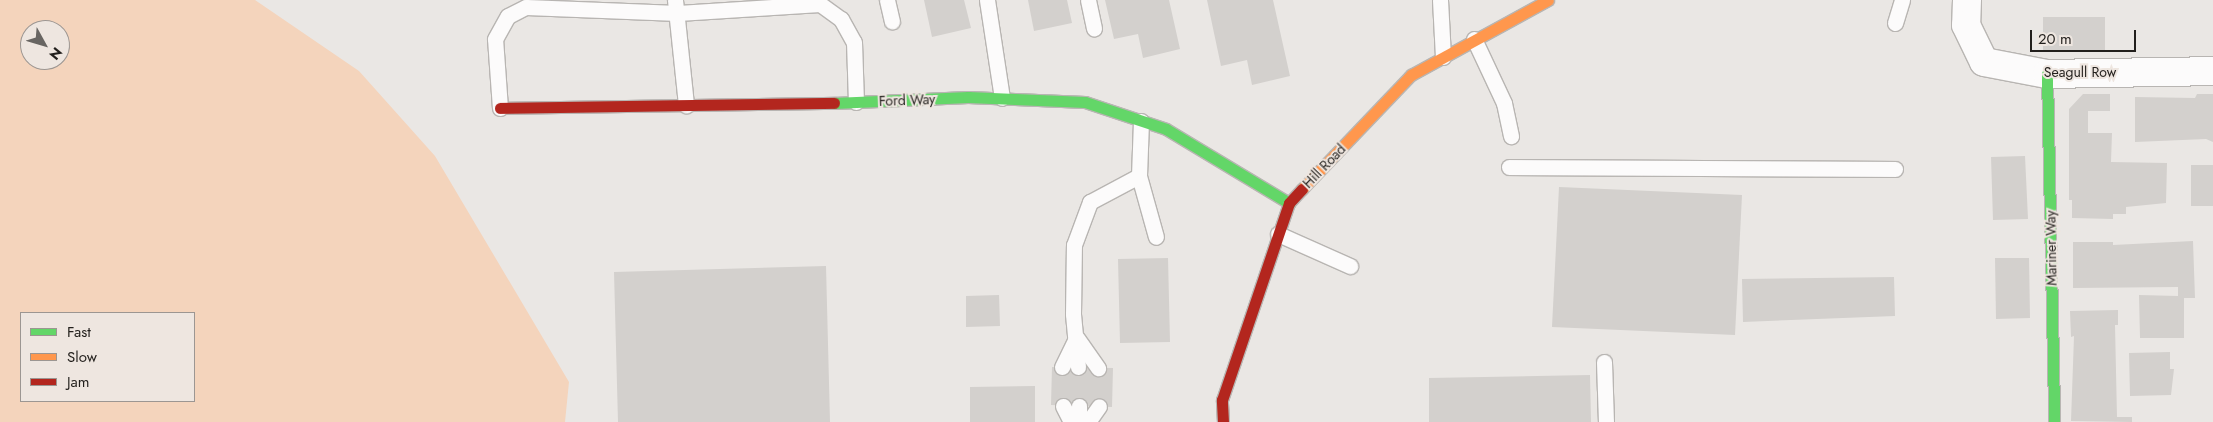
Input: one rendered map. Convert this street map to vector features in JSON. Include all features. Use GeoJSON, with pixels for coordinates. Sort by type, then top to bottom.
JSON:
{"type":"FeatureCollection","features":[{"type":"Feature","properties":{"kind":"street","name":"Hill Road"},"geometry":{"type":"LineString","coordinates":[[1223,422],[1222,400],[1289,203],[1411,75],[1548,0]]}},
{"type":"Feature","properties":{"kind":"street","name":"Seagull Row"},"geometry":{"type":"LineString","coordinates":[[1967,0],[1966,25],[1984,62],[2047,74],[2213,71]]}},
{"type":"Feature","properties":{"kind":"street","name":"Mariner Way"},"geometry":{"type":"LineString","coordinates":[[2047,74],[2054,422]]}},
{"type":"Feature","properties":{"kind":"street","name":"Ford Way"},"geometry":{"type":"LineString","coordinates":[[500,108],[1002,98],[1084,102],[1166,129],[1289,203]]}},
{"type":"Feature","properties":{"kind":"lane"},"geometry":{"type":"LineString","coordinates":[[887,0],[892,21]]}},
{"type":"Feature","properties":{"kind":"lane"},"geometry":{"type":"LineString","coordinates":[[987,0],[1002,98]]}},
{"type":"Feature","properties":{"kind":"lane"},"geometry":{"type":"LineString","coordinates":[[1088,0],[1094,28]]}},
{"type":"Feature","properties":{"kind":"lane"},"geometry":{"type":"LineString","coordinates":[[1440,0],[1443,56]]}},
{"type":"Feature","properties":{"kind":"lane"},"geometry":{"type":"LineString","coordinates":[[1895,23],[1902,0]]}},
{"type":"Feature","properties":{"kind":"lane"},"geometry":{"type":"LineString","coordinates":[[500,108],[495,39],[508,16],[526,6],[676,7],[819,2],[841,19],[854,42],[856,102]]}},
{"type":"Feature","properties":{"kind":"lane"},"geometry":{"type":"LineString","coordinates":[[676,7],[686,105]]}},
{"type":"Feature","properties":{"kind":"lane"},"geometry":{"type":"LineString","coordinates":[[1474,39],[1504,103],[1510,136]]}},
{"type":"Feature","properties":{"kind":"lane"},"geometry":{"type":"LineString","coordinates":[[1141,121],[1139,176],[1156,237]]}},
{"type":"Feature","properties":{"kind":"lane"},"geometry":{"type":"LineString","coordinates":[[1510,167],[1894,169]]}},
{"type":"Feature","properties":{"kind":"lane"},"geometry":{"type":"LineString","coordinates":[[1078,367],[1074,245],[1090,202],[1139,176]]}},
{"type":"Feature","properties":{"kind":"lane"},"geometry":{"type":"LineString","coordinates":[[1278,234],[1350,266]]}},
{"type":"Feature","properties":{"kind":"lane"},"geometry":{"type":"LineString","coordinates":[[1062,367],[1077,337]]}},
{"type":"Feature","properties":{"kind":"lane"},"geometry":{"type":"LineString","coordinates":[[1077,337],[1098,368]]}},
{"type":"Feature","properties":{"kind":"lane"},"geometry":{"type":"LineString","coordinates":[[1604,362],[1606,422]]}},
{"type":"Feature","properties":{"kind":"lane"},"geometry":{"type":"LineString","coordinates":[[1062,406],[1071,422]]}},
{"type":"Feature","properties":{"kind":"lane"},"geometry":{"type":"LineString","coordinates":[[1078,422],[1079,406]]}},
{"type":"Feature","properties":{"kind":"lane"},"geometry":{"type":"LineString","coordinates":[[1088,422],[1099,406]]}},
{"type":"Feature","properties":{"kind":"shaded area"},"geometry":{"type":"Polygon","coordinates":[[[0,0],[255,0],[359,71],[435,156],[569,382],[565,422],[0,422],[0,0]]]}},
{"type":"Feature","properties":{"kind":"building"},"geometry":{"type":"Polygon","coordinates":[[[924,0],[964,0],[971,28],[932,37],[924,0]]]}},
{"type":"Feature","properties":{"kind":"building"},"geometry":{"type":"Polygon","coordinates":[[[1028,0],[1067,0],[1072,23],[1034,31],[1028,0]]]}},
{"type":"Feature","properties":{"kind":"building"},"geometry":{"type":"Polygon","coordinates":[[[1105,0],[1169,0],[1180,49],[1143,58],[1138,34],[1114,39],[1105,0]]]}},
{"type":"Feature","properties":{"kind":"building"},"geometry":{"type":"Polygon","coordinates":[[[1207,0],[1273,0],[1290,76],[1252,85],[1247,60],[1221,66],[1207,0]]]}},
{"type":"Feature","properties":{"kind":"building"},"geometry":{"type":"Polygon","coordinates":[[[2043,17],[2105,17],[2105,51],[2043,52],[2043,17]]]}},
{"type":"Feature","properties":{"kind":"building"},"geometry":{"type":"Polygon","coordinates":[[[2083,94],[2110,94],[2110,111],[2088,111],[2088,133],[2112,133],[2111,162],[2167,163],[2166,203],[2126,207],[2126,214],[2113,214],[2113,219],[2072,218],[2072,200],[2069,200],[2069,109],[2083,94]]]}},
{"type":"Feature","properties":{"kind":"building"},"geometry":{"type":"Polygon","coordinates":[[[2197,94],[2213,94],[2213,142],[2206,139],[2135,142],[2135,97],[2195,98],[2197,94]]]}},
{"type":"Feature","properties":{"kind":"building"},"geometry":{"type":"Polygon","coordinates":[[[2025,156],[2028,219],[1993,220],[1991,157],[2025,156]]]}},
{"type":"Feature","properties":{"kind":"building"},"geometry":{"type":"Polygon","coordinates":[[[2191,165],[2213,165],[2213,206],[2191,206],[2191,165]]]}},
{"type":"Feature","properties":{"kind":"building"},"geometry":{"type":"Polygon","coordinates":[[[1559,187],[1742,195],[1735,335],[1552,327],[1559,187]]]}},
{"type":"Feature","properties":{"kind":"building"},"geometry":{"type":"Polygon","coordinates":[[[2193,241],[2195,298],[2184,298],[2184,338],[2140,338],[2139,295],[2178,296],[2178,287],[2073,288],[2073,242],[2113,242],[2113,245],[2193,241]]]}},
{"type":"Feature","properties":{"kind":"building"},"geometry":{"type":"Polygon","coordinates":[[[1168,258],[1170,342],[1120,343],[1118,259],[1168,258]]]}},
{"type":"Feature","properties":{"kind":"building"},"geometry":{"type":"Polygon","coordinates":[[[1995,258],[2029,258],[2030,318],[1996,319],[1995,258]]]}},
{"type":"Feature","properties":{"kind":"building"},"geometry":{"type":"Polygon","coordinates":[[[826,266],[830,422],[618,422],[614,272],[826,266]]]}},
{"type":"Feature","properties":{"kind":"building"},"geometry":{"type":"Polygon","coordinates":[[[1894,277],[1895,316],[1743,322],[1742,279],[1894,277]]]}},
{"type":"Feature","properties":{"kind":"building"},"geometry":{"type":"Polygon","coordinates":[[[999,295],[1000,326],[966,327],[966,296],[999,295]]]}},
{"type":"Feature","properties":{"kind":"building"},"geometry":{"type":"Polygon","coordinates":[[[2118,310],[2118,325],[2115,325],[2117,417],[2132,417],[2132,422],[2071,421],[2074,336],[2071,337],[2070,311],[2118,310]]]}},
{"type":"Feature","properties":{"kind":"building"},"geometry":{"type":"Polygon","coordinates":[[[2170,352],[2170,369],[2174,369],[2171,395],[2130,396],[2129,353],[2170,352]]]}},
{"type":"Feature","properties":{"kind":"building"},"geometry":{"type":"Polygon","coordinates":[[[1052,367],[1113,368],[1112,407],[1051,405],[1052,367]]]}},
{"type":"Feature","properties":{"kind":"building"},"geometry":{"type":"Polygon","coordinates":[[[1590,375],[1591,422],[1429,422],[1429,378],[1590,375]]]}},
{"type":"Feature","properties":{"kind":"building"},"geometry":{"type":"Polygon","coordinates":[[[1035,386],[1035,422],[970,422],[970,387],[1035,386]]]}},
{"type":"Feature","properties":{"kind":"traffic: fast"},"geometry":{"type":"LineString","coordinates":[[2047,74],[2054,422]]}},
{"type":"Feature","properties":{"kind":"traffic: fast"},"geometry":{"type":"LineString","coordinates":[[834,103],[968,97],[1085,102],[1166,129],[1289,203]]}},
{"type":"Feature","properties":{"kind":"traffic: slow"},"geometry":{"type":"LineString","coordinates":[[1302,189],[1411,75],[1548,0]]}},
{"type":"Feature","properties":{"kind":"traffic: jam"},"geometry":{"type":"LineString","coordinates":[[500,108],[834,103]]}},
{"type":"Feature","properties":{"kind":"traffic: jam"},"geometry":{"type":"LineString","coordinates":[[1223,422],[1222,400],[1289,203],[1302,189]]}}]}
